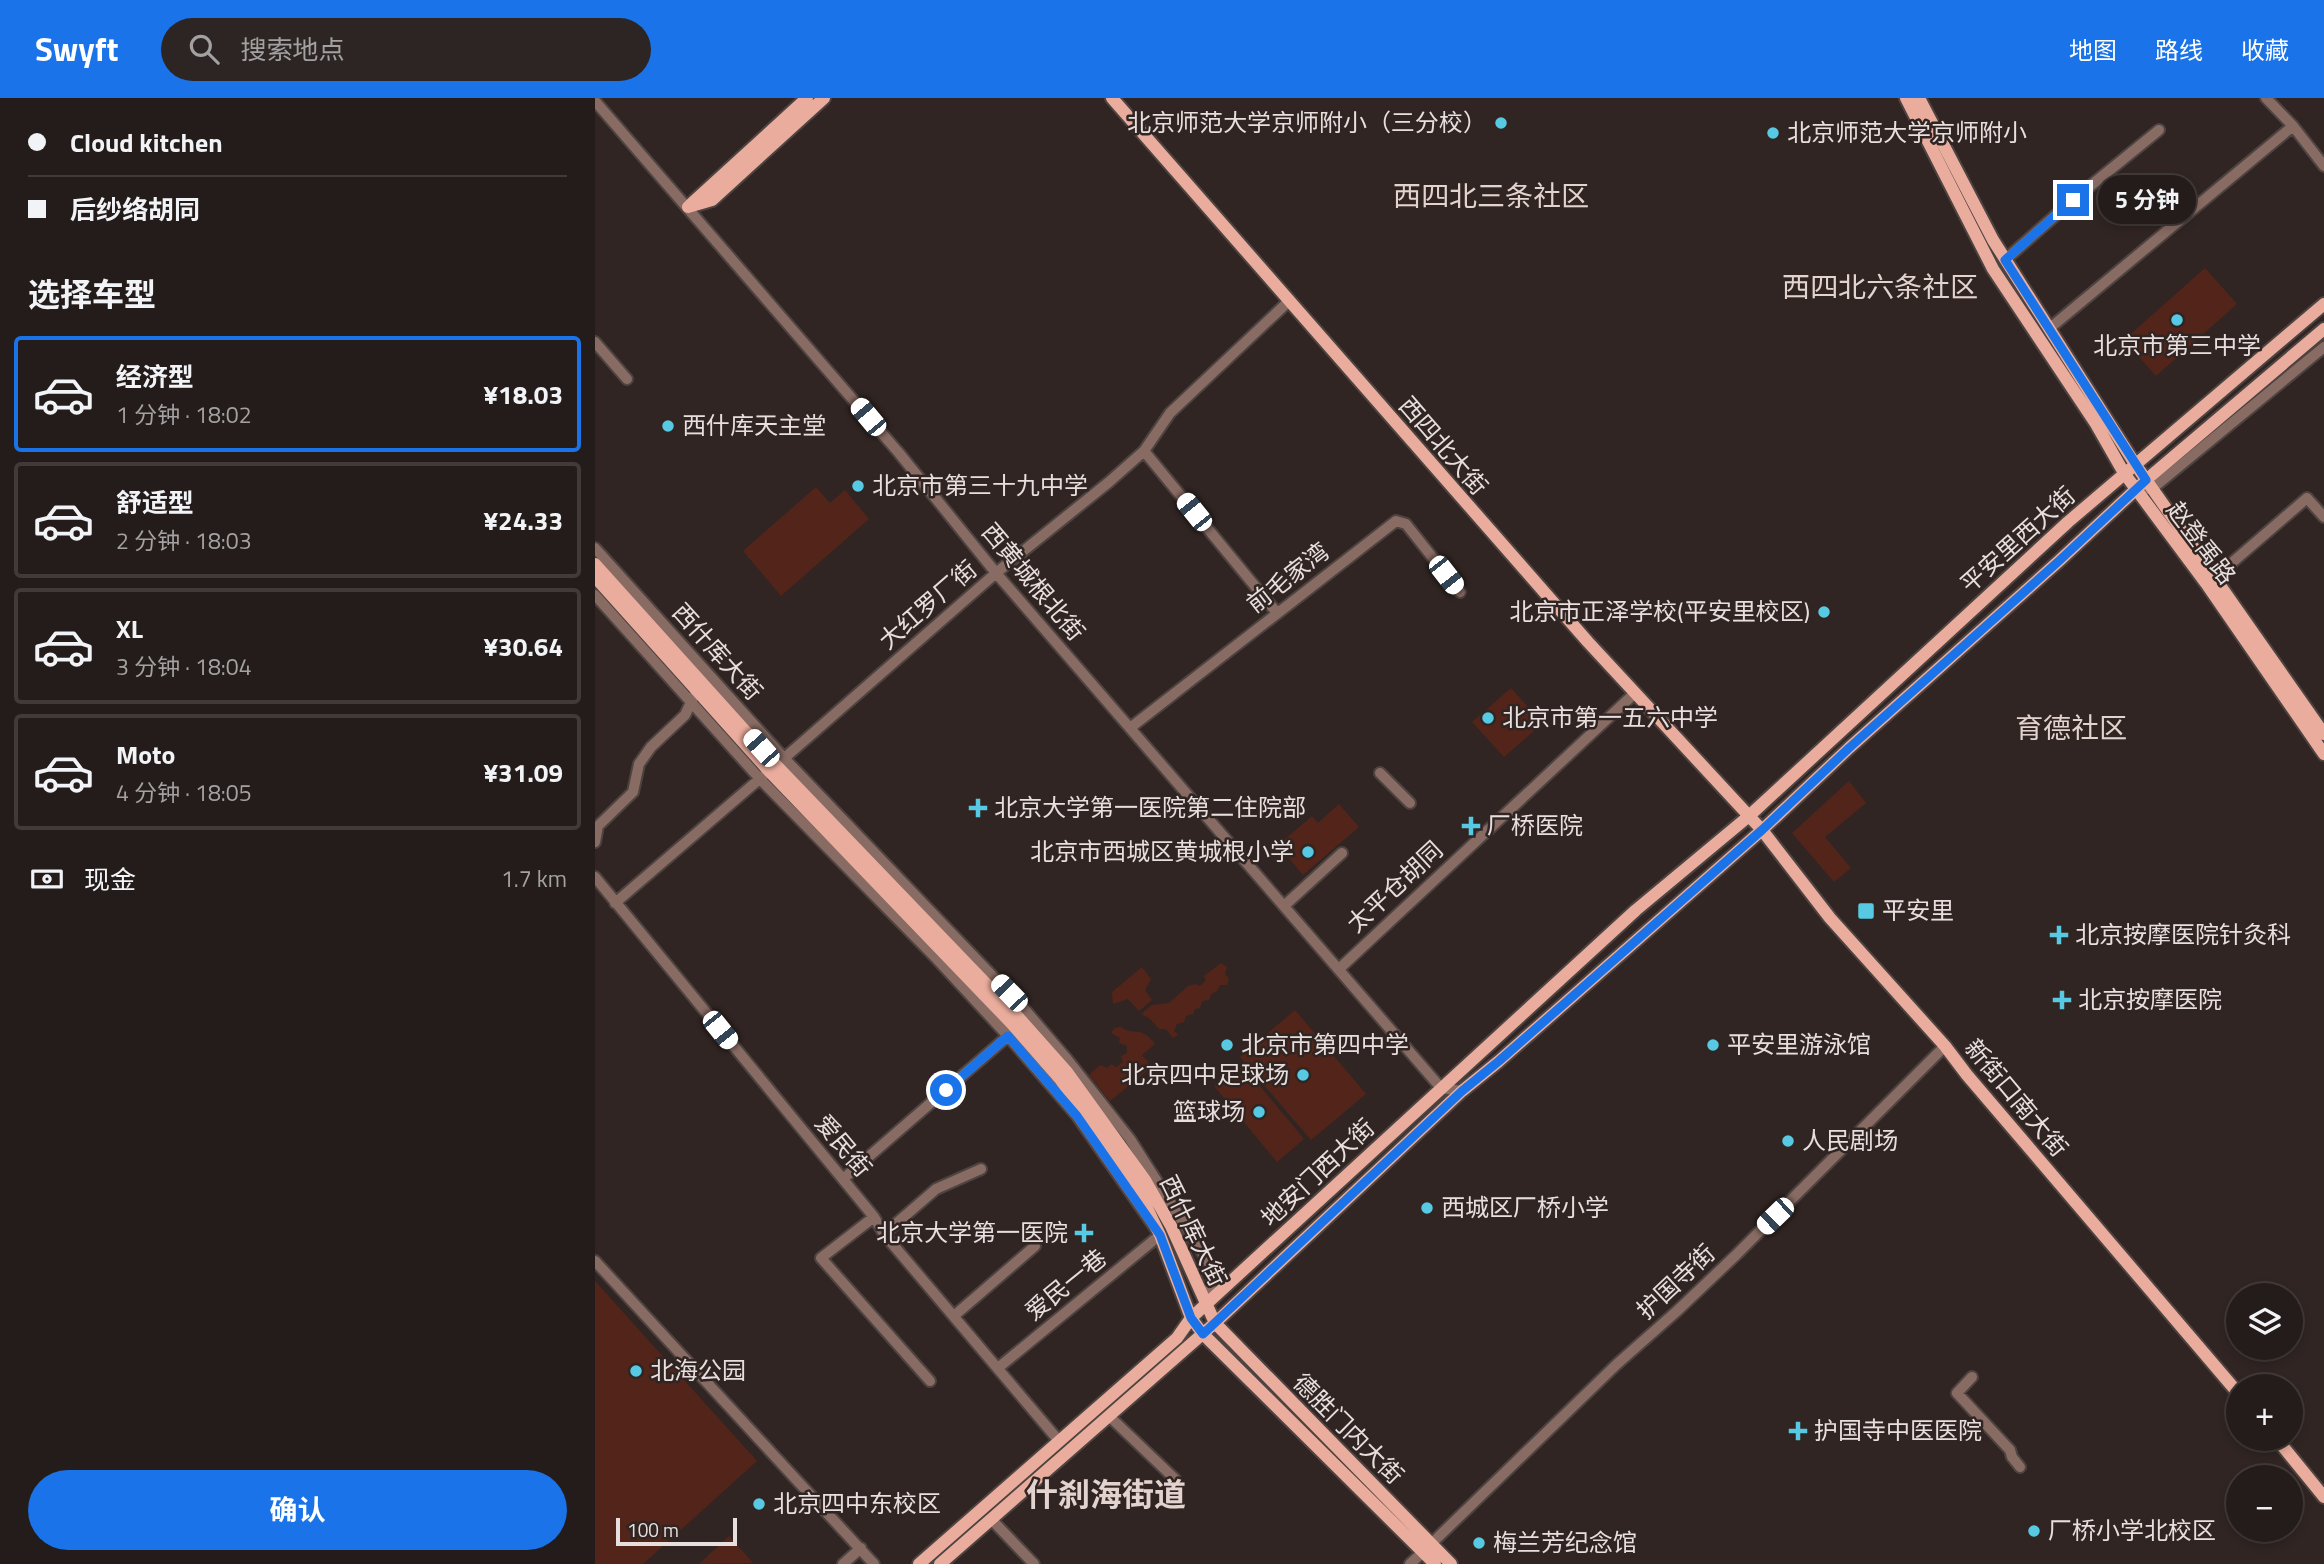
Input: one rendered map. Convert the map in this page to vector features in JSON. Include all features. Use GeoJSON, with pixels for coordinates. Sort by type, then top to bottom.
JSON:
{"type":"FeatureCollection","features":[{"type":"Feature","properties":{"kind":"main road"},"geometry":{"type":"LineString","coordinates":[[688,207],[807,98]]}},
{"type":"Feature","properties":{"kind":"main road"},"geometry":{"type":"LineString","coordinates":[[688,207],[712,200],[824,98]]}},
{"type":"Feature","properties":{"kind":"main road","name":"西四北大街"},"geometry":{"type":"LineString","coordinates":[[1112,98],[1436,470],[1749,816]]}},
{"type":"Feature","properties":{"kind":"main road","name":"赵登禹路"},"geometry":{"type":"LineString","coordinates":[[1906,98],[1993,269],[2096,424],[2136,491],[2208,586],[2324,754]]}},
{"type":"Feature","properties":{"kind":"main road","name":"赵登禹路"},"geometry":{"type":"LineString","coordinates":[[1919,98],[1959,179],[2005,260],[2135,464],[2324,734]]}},
{"type":"Feature","properties":{"kind":"main road","name":"平安里西大街"},"geometry":{"type":"LineString","coordinates":[[1749,816],[2068,522],[2324,304]]}},
{"type":"Feature","properties":{"kind":"main road","name":"平安里西大街"},"geometry":{"type":"LineString","coordinates":[[1762,830],[1849,748],[2136,491],[2149,484],[2324,329]]}},
{"type":"Feature","properties":{"kind":"main road","name":"西什库大街"},"geometry":{"type":"LineString","coordinates":[[595,564],[772,768],[1012,1024],[1060,1079],[1137,1187],[1160,1235],[1191,1318],[1203,1334]]}},
{"type":"Feature","properties":{"kind":"main road","name":"西什库大街"},"geometry":{"type":"LineString","coordinates":[[595,577],[694,696],[772,768],[1019,1018],[1067,1072],[1145,1180],[1171,1226],[1206,1306]]}},
{"type":"Feature","properties":{"kind":"main road","name":"新街口南大街"},"geometry":{"type":"LineString","coordinates":[[1749,816],[1830,918],[1945,1046],[2226,1379]]}},
{"type":"Feature","properties":{"kind":"main road","name":"地安门西大街"},"geometry":{"type":"LineString","coordinates":[[919,1564],[1177,1338],[1191,1318],[1636,909],[1749,816]]}},
{"type":"Feature","properties":{"kind":"main road","name":"地安门西大街"},"geometry":{"type":"LineString","coordinates":[[940,1564],[1203,1334],[1462,1091],[1762,830]]}},
{"type":"Feature","properties":{"kind":"main road","name":"德胜门内大街"},"geometry":{"type":"LineString","coordinates":[[1206,1306],[1215,1323],[1403,1524]]}},
{"type":"Feature","properties":{"kind":"main road","name":"德胜门内大街"},"geometry":{"type":"LineString","coordinates":[[1203,1334],[1427,1548],[1451,1564]]}},
{"type":"Feature","properties":{"kind":"main road"},"geometry":{"type":"LineString","coordinates":[[2287,1451],[2324,1497]]}},
{"type":"Feature","properties":{"kind":"main road","name":"德胜门内大街"},"geometry":{"type":"LineString","coordinates":[[1427,1548],[1435,1564]]}},
{"type":"Feature","properties":{"kind":"street"},"geometry":{"type":"LineString","coordinates":[[2266,98],[2293,126],[2324,166]]}},
{"type":"Feature","properties":{"kind":"street","name":"西黄城根北街"},"geometry":{"type":"LineString","coordinates":[[595,101],[899,453],[996,573],[1441,1088]]}},
{"type":"Feature","properties":{"kind":"street"},"geometry":{"type":"LineString","coordinates":[[2050,328],[2293,126]]}},
{"type":"Feature","properties":{"kind":"street"},"geometry":{"type":"LineString","coordinates":[[2005,260],[2159,130]]}},
{"type":"Feature","properties":{"kind":"street","name":"大红罗厂街"},"geometry":{"type":"LineString","coordinates":[[615,902],[996,573],[1144,451],[1170,413],[1289,301]]}},
{"type":"Feature","properties":{"kind":"street"},"geometry":{"type":"LineString","coordinates":[[595,342],[627,379]]}},
{"type":"Feature","properties":{"kind":"street"},"geometry":{"type":"LineString","coordinates":[[2149,484],[2324,347]]}},
{"type":"Feature","properties":{"kind":"street"},"geometry":{"type":"LineString","coordinates":[[1144,451],[1277,613]]}},
{"type":"Feature","properties":{"kind":"street"},"geometry":{"type":"LineString","coordinates":[[2213,579],[2307,498],[2324,517]]}},
{"type":"Feature","properties":{"kind":"street","name":"前毛家湾"},"geometry":{"type":"LineString","coordinates":[[1130,728],[1396,521],[1406,524],[1460,592]]}},
{"type":"Feature","properties":{"kind":"street","name":"西什库大街"},"geometry":{"type":"LineString","coordinates":[[595,548],[772,768],[1077,1116],[1160,1235]]}},
{"type":"Feature","properties":{"kind":"street","name":"西什库大街"},"geometry":{"type":"LineString","coordinates":[[595,595],[694,696]]}},
{"type":"Feature","properties":{"kind":"street","name":"太平仓胡同"},"geometry":{"type":"LineString","coordinates":[[1339,969],[1635,693]]}},
{"type":"Feature","properties":{"kind":"street"},"geometry":{"type":"LineString","coordinates":[[595,842],[598,826],[633,792],[639,764],[650,747],[685,715],[694,696]]}},
{"type":"Feature","properties":{"kind":"street","name":"西什库大街"},"geometry":{"type":"LineString","coordinates":[[772,768],[1025,1011],[1100,1098],[1130,1139],[1214,1271],[1206,1306]]}},
{"type":"Feature","properties":{"kind":"street"},"geometry":{"type":"LineString","coordinates":[[1380,773],[1410,803]]}},
{"type":"Feature","properties":{"kind":"street"},"geometry":{"type":"LineString","coordinates":[[1284,906],[1342,853]]}},
{"type":"Feature","properties":{"kind":"street","name":"爱民街"},"geometry":{"type":"LineString","coordinates":[[595,877],[874,1217],[884,1234],[1059,1441]]}},
{"type":"Feature","properties":{"kind":"street"},"geometry":{"type":"LineString","coordinates":[[843,1180],[1008,1036]]}},
{"type":"Feature","properties":{"kind":"street","name":"护国寺街"},"geometry":{"type":"LineString","coordinates":[[1410,1564],[1617,1364],[1766,1226],[1945,1046]]}},
{"type":"Feature","properties":{"kind":"street"},"geometry":{"type":"LineString","coordinates":[[1441,1088],[1462,1091]]}},
{"type":"Feature","properties":{"kind":"street"},"geometry":{"type":"LineString","coordinates":[[884,1234],[936,1189],[981,1169]]}},
{"type":"Feature","properties":{"kind":"street"},"geometry":{"type":"LineString","coordinates":[[874,1217],[821,1258],[930,1381]]}},
{"type":"Feature","properties":{"kind":"street","name":"爱民一巷"},"geometry":{"type":"LineString","coordinates":[[998,1368],[1160,1235]]}},
{"type":"Feature","properties":{"kind":"street"},"geometry":{"type":"LineString","coordinates":[[955,1315],[1035,1246]]}},
{"type":"Feature","properties":{"kind":"street"},"geometry":{"type":"LineString","coordinates":[[595,1261],[874,1564]]}},
{"type":"Feature","properties":{"kind":"street"},"geometry":{"type":"LineString","coordinates":[[1972,1377],[1957,1393],[2010,1450],[2020,1467]]}},
{"type":"Feature","properties":{"kind":"street"},"geometry":{"type":"LineString","coordinates":[[1109,1416],[1175,1479]]}},
{"type":"Feature","properties":{"kind":"street"},"geometry":{"type":"LineString","coordinates":[[991,1519],[1034,1564]]}},
{"type":"Feature","properties":{"kind":"street"},"geometry":{"type":"LineString","coordinates":[[843,1564],[861,1548]]}},
{"type":"Feature","properties":{"kind":"shaded area"},"geometry":{"type":"Polygon","coordinates":[[[2205,268],[2237,304],[2156,376],[2124,340],[2205,268]]]}},
{"type":"Feature","properties":{"kind":"shaded area"},"geometry":{"type":"Polygon","coordinates":[[[816,487],[830,503],[845,490],[869,519],[781,596],[743,551],[816,487]]]}},
{"type":"Feature","properties":{"kind":"shaded area"},"geometry":{"type":"Polygon","coordinates":[[[1511,688],[1538,718],[1535,730],[1504,757],[1472,722],[1511,688]]]}},
{"type":"Feature","properties":{"kind":"shaded area"},"geometry":{"type":"Polygon","coordinates":[[[1849,781],[1866,803],[1825,837],[1851,868],[1834,882],[1792,833],[1849,781]]]}},
{"type":"Feature","properties":{"kind":"shaded area"},"geometry":{"type":"Polygon","coordinates":[[[1339,804],[1359,827],[1303,875],[1278,845],[1312,816],[1318,823],[1339,804]]]}},
{"type":"Feature","properties":{"kind":"shaded area"},"geometry":{"type":"Polygon","coordinates":[[[1221,963],[1227,967],[1227,985],[1220,985],[1209,1000],[1202,1001],[1200,1008],[1186,1016],[1184,1022],[1177,1024],[1174,1031],[1178,1035],[1173,1038],[1166,1029],[1159,1029],[1141,1014],[1152,1005],[1169,1003],[1188,986],[1200,986],[1206,980],[1204,976],[1221,963]]]}},
{"type":"Feature","properties":{"kind":"shaded area"},"geometry":{"type":"Polygon","coordinates":[[[1142,967],[1151,979],[1145,990],[1152,1000],[1139,1011],[1128,999],[1113,1004],[1112,992],[1142,967]]]}},
{"type":"Feature","properties":{"kind":"shaded area","name":"北京四中足球场"},"geometry":{"type":"Polygon","coordinates":[[[1295,1010],[1366,1094],[1311,1140],[1240,1057],[1295,1010]]]}},
{"type":"Feature","properties":{"kind":"shaded area"},"geometry":{"type":"Polygon","coordinates":[[[1121,1027],[1145,1034],[1155,1044],[1142,1055],[1152,1067],[1110,1101],[1089,1075],[1100,1065],[1107,1068],[1111,1064],[1116,1067],[1123,1062],[1121,1056],[1127,1053],[1127,1046],[1119,1043],[1120,1038],[1111,1033],[1114,1028],[1121,1027]]]}},
{"type":"Feature","properties":{"kind":"shaded area","name":"篮球场"},"geometry":{"type":"Polygon","coordinates":[[[1241,1063],[1304,1139],[1277,1162],[1214,1086],[1241,1063]]]}},
{"type":"Feature","properties":{"kind":"shaded area","name":"北海公园"},"geometry":{"type":"Polygon","coordinates":[[[595,1281],[757,1461],[643,1564],[595,1564],[595,1281]]]}},
{"type":"Feature","properties":{"kind":"shaded area"},"geometry":{"type":"Polygon","coordinates":[[[729,1536],[753,1563],[699,1564],[729,1536]]]}},
{"type":"Feature","properties":{"kind":"place","name":"北京师范大学京师附小（三分校）"},"geometry":{"type":"Point","coordinates":[1501,123]}},
{"type":"Feature","properties":{"kind":"place","name":"北京师范大学京师附小"},"geometry":{"type":"Point","coordinates":[1773,133]}},
{"type":"Feature","properties":{"kind":"place","name":"北京市第三中学"},"geometry":{"type":"Point","coordinates":[2177,320]}},
{"type":"Feature","properties":{"kind":"place","name":"西什库天主堂"},"geometry":{"type":"Point","coordinates":[668,426]}},
{"type":"Feature","properties":{"kind":"place","name":"北京市第三十九中学"},"geometry":{"type":"Point","coordinates":[858,486]}},
{"type":"Feature","properties":{"kind":"place","name":"北京市正泽学校(平安里校区)"},"geometry":{"type":"Point","coordinates":[1824,612]}},
{"type":"Feature","properties":{"kind":"place","name":"北京市第一五六中学"},"geometry":{"type":"Point","coordinates":[1488,718]}},
{"type":"Feature","properties":{"kind":"place","name":"北京大学第一医院第二住院部"},"geometry":{"type":"Point","coordinates":[978,808]}},
{"type":"Feature","properties":{"kind":"place","name":"厂桥医院"},"geometry":{"type":"Point","coordinates":[1471,826]}},
{"type":"Feature","properties":{"kind":"place","name":"北京市西城区黄城根小学"},"geometry":{"type":"Point","coordinates":[1308,852]}},
{"type":"Feature","properties":{"kind":"place","name":"平安里"},"geometry":{"type":"Point","coordinates":[1866,911]}},
{"type":"Feature","properties":{"kind":"place","name":"北京按摩医院针灸科"},"geometry":{"type":"Point","coordinates":[2059,935]}},
{"type":"Feature","properties":{"kind":"place","name":"北京按摩医院"},"geometry":{"type":"Point","coordinates":[2062,1000]}},
{"type":"Feature","properties":{"kind":"place","name":"北京市第四中学"},"geometry":{"type":"Point","coordinates":[1227,1045]}},
{"type":"Feature","properties":{"kind":"place","name":"平安里游泳馆"},"geometry":{"type":"Point","coordinates":[1713,1045]}},
{"type":"Feature","properties":{"kind":"place","name":"北京四中足球场"},"geometry":{"type":"Point","coordinates":[1303,1075]}},
{"type":"Feature","properties":{"kind":"place","name":"篮球场"},"geometry":{"type":"Point","coordinates":[1259,1112]}},
{"type":"Feature","properties":{"kind":"place","name":"人民剧场"},"geometry":{"type":"Point","coordinates":[1788,1141]}},
{"type":"Feature","properties":{"kind":"place","name":"西城区厂桥小学"},"geometry":{"type":"Point","coordinates":[1427,1208]}},
{"type":"Feature","properties":{"kind":"place","name":"北京大学第一医院"},"geometry":{"type":"Point","coordinates":[1084,1233]}},
{"type":"Feature","properties":{"kind":"place","name":"北海公园"},"geometry":{"type":"Point","coordinates":[636,1371]}},
{"type":"Feature","properties":{"kind":"place","name":"护国寺中医医院"},"geometry":{"type":"Point","coordinates":[1798,1431]}},
{"type":"Feature","properties":{"kind":"place","name":"北京四中东校区"},"geometry":{"type":"Point","coordinates":[759,1504]}},
{"type":"Feature","properties":{"kind":"place","name":"厂桥小学北校区"},"geometry":{"type":"Point","coordinates":[2034,1531]}},
{"type":"Feature","properties":{"kind":"place","name":"梅兰芳纪念馆"},"geometry":{"type":"Point","coordinates":[1479,1543]}},
{"type":"Feature","properties":{"kind":"district","name":"西四北三条社区"},"geometry":{"type":"Point","coordinates":[1491,196]}},
{"type":"Feature","properties":{"kind":"district","name":"西四北六条社区"},"geometry":{"type":"Point","coordinates":[1880,287]}},
{"type":"Feature","properties":{"kind":"district","name":"育德社区"},"geometry":{"type":"Point","coordinates":[2071,728]}},
{"type":"Feature","properties":{"kind":"district","name":"什刹海街道"},"geometry":{"type":"Point","coordinates":[1106,1495]}},
{"type":"Feature","properties":{"kind":"route"},"geometry":{"type":"LineString","coordinates":[[946,1090],[1008,1036],[1077,1116],[1160,1235],[1191,1318],[1203,1334],[1462,1091],[1762,830],[2146,480],[2005,260],[2073,200]]}}]}
